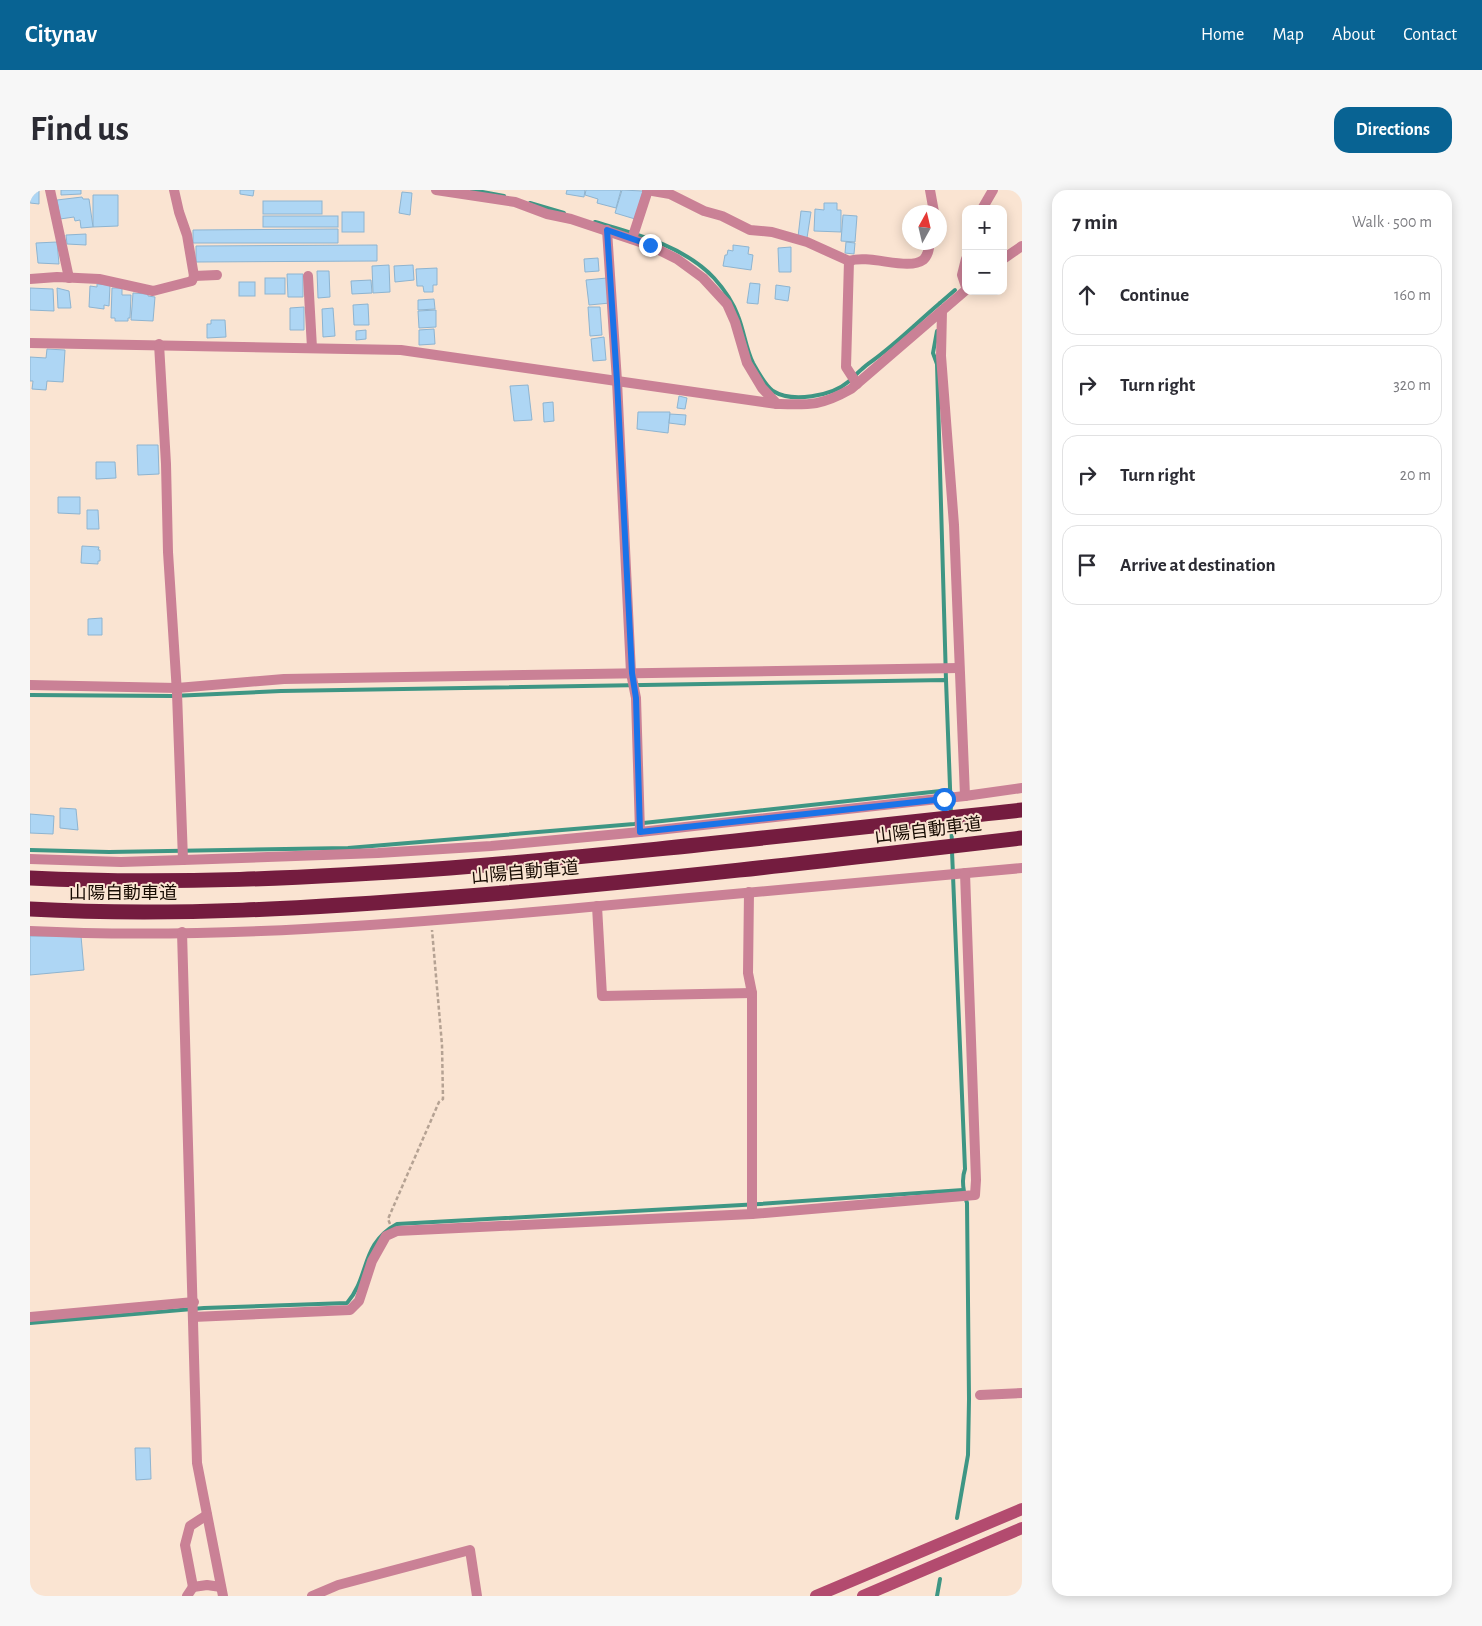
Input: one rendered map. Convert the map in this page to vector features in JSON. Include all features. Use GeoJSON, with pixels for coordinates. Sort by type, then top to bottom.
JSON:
{"type":"FeatureCollection","features":[{"type":"Feature","properties":{"kind":"highway","name":"山陽自動車道"},"geometry":{"type":"LineString","coordinates":[[30,878],[184,881],[352,875],[534,861],[1022,810]]}},
{"type":"Feature","properties":{"kind":"highway","name":"山陽自動車道"},"geometry":{"type":"LineString","coordinates":[[30,909],[178,912],[338,906],[538,891],[691,876],[1022,838]]}},
{"type":"Feature","properties":{"kind":"street"},"geometry":{"type":"LineString","coordinates":[[50,190],[69,278]]}},
{"type":"Feature","properties":{"kind":"street"},"geometry":{"type":"LineString","coordinates":[[174,190],[194,276]]}},
{"type":"Feature","properties":{"kind":"street"},"geometry":{"type":"LineString","coordinates":[[436,190],[515,202],[547,214],[633,235],[677,259],[703,278],[727,304],[735,322],[747,363],[762,388],[776,404]]}},
{"type":"Feature","properties":{"kind":"street"},"geometry":{"type":"LineString","coordinates":[[633,235],[648,190],[670,194],[704,211],[722,216],[750,230],[772,232],[807,242],[850,261],[855,259],[903,264],[916,263],[924,260],[928,250]]}},
{"type":"Feature","properties":{"kind":"street"},"geometry":{"type":"LineString","coordinates":[[930,190],[933,205]]}},
{"type":"Feature","properties":{"kind":"street"},"geometry":{"type":"LineString","coordinates":[[984,205],[993,190]]}},
{"type":"Feature","properties":{"kind":"street"},"geometry":{"type":"LineString","coordinates":[[607,230],[634,690],[639,826]]}},
{"type":"Feature","properties":{"kind":"street"},"geometry":{"type":"LineString","coordinates":[[1007,255],[1022,246]]}},
{"type":"Feature","properties":{"kind":"street"},"geometry":{"type":"LineString","coordinates":[[850,261],[846,367],[854,380]]}},
{"type":"Feature","properties":{"kind":"street"},"geometry":{"type":"LineString","coordinates":[[30,278],[99,279],[152,291],[192,280],[194,276],[217,275]]}},
{"type":"Feature","properties":{"kind":"street"},"geometry":{"type":"LineString","coordinates":[[308,276],[312,348]]}},
{"type":"Feature","properties":{"kind":"street"},"geometry":{"type":"LineString","coordinates":[[30,343],[401,350],[776,404],[809,405],[831,401],[854,380],[942,311],[962,293]]}},
{"type":"Feature","properties":{"kind":"street"},"geometry":{"type":"LineString","coordinates":[[942,311],[941,356],[954,525],[955,668],[961,797]]}},
{"type":"Feature","properties":{"kind":"street"},"geometry":{"type":"LineString","coordinates":[[159,344],[166,464],[168,552],[177,693],[183,854]]}},
{"type":"Feature","properties":{"kind":"street"},"geometry":{"type":"LineString","coordinates":[[30,686],[177,693],[284,679],[632,675],[955,668]]}},
{"type":"Feature","properties":{"kind":"street"},"geometry":{"type":"LineString","coordinates":[[30,859],[121,862],[183,854],[378,853],[491,846],[639,826],[944,799],[1022,788]]}},
{"type":"Feature","properties":{"kind":"street"},"geometry":{"type":"LineString","coordinates":[[30,931],[101,934],[182,932],[302,929],[432,921],[1022,868]]}},
{"type":"Feature","properties":{"kind":"street"},"geometry":{"type":"LineString","coordinates":[[30,1316],[194,1309],[350,1310],[359,1301],[372,1261],[386,1236],[397,1231],[752,1207],[959,1198],[975,1195],[976,1180],[962,873]]}},
{"type":"Feature","properties":{"kind":"street"},"geometry":{"type":"LineString","coordinates":[[748,892],[748,973],[752,993],[752,1207]]}},
{"type":"Feature","properties":{"kind":"street"},"geometry":{"type":"LineString","coordinates":[[597,906],[602,996],[752,993]]}},
{"type":"Feature","properties":{"kind":"street"},"geometry":{"type":"LineString","coordinates":[[182,932],[197,1463],[222,1592]]}},
{"type":"Feature","properties":{"kind":"street"},"geometry":{"type":"LineString","coordinates":[[980,1395],[1022,1394]]}},
{"type":"Feature","properties":{"kind":"street"},"geometry":{"type":"LineString","coordinates":[[816,1596],[1022,1509]]}},
{"type":"Feature","properties":{"kind":"street"},"geometry":{"type":"LineString","coordinates":[[187,1596],[193,1587],[185,1545],[190,1526],[207,1515]]}},
{"type":"Feature","properties":{"kind":"street"},"geometry":{"type":"LineString","coordinates":[[863,1596],[1022,1528]]}},
{"type":"Feature","properties":{"kind":"street"},"geometry":{"type":"LineString","coordinates":[[312,1596],[338,1585],[470,1550],[477,1596]]}},
{"type":"Feature","properties":{"kind":"street"},"geometry":{"type":"LineString","coordinates":[[193,1587],[208,1585],[222,1592]]}},
{"type":"Feature","properties":{"kind":"path"},"geometry":{"type":"LineString","coordinates":[[390,1223],[388,1219],[439,1102],[443,1099],[442,1044],[432,921]]}},
{"type":"Feature","properties":{"kind":"building"},"geometry":{"type":"Polygon","coordinates":[[[30,190],[39,190],[39,204],[30,203],[30,190]]]}},
{"type":"Feature","properties":{"kind":"building"},"geometry":{"type":"Polygon","coordinates":[[[61,190],[81,190],[81,194],[61,195],[61,190]]]}},
{"type":"Feature","properties":{"kind":"building"},"geometry":{"type":"Polygon","coordinates":[[[240,190],[254,190],[253,196],[240,194],[240,190]]]}},
{"type":"Feature","properties":{"kind":"building"},"geometry":{"type":"Polygon","coordinates":[[[567,190],[585,190],[584,197],[566,194],[567,190]]]}},
{"type":"Feature","properties":{"kind":"building"},"geometry":{"type":"Polygon","coordinates":[[[586,190],[621,190],[616,208],[597,203],[598,199],[585,195],[586,190]]]}},
{"type":"Feature","properties":{"kind":"building"},"geometry":{"type":"Polygon","coordinates":[[[622,190],[643,191],[635,219],[615,213],[622,190]]]}},
{"type":"Feature","properties":{"kind":"building"},"geometry":{"type":"Polygon","coordinates":[[[402,192],[412,193],[410,215],[399,213],[402,192]]]}},
{"type":"Feature","properties":{"kind":"building"},"geometry":{"type":"Polygon","coordinates":[[[93,195],[118,195],[118,226],[93,227],[93,195]]]}},
{"type":"Feature","properties":{"kind":"building"},"geometry":{"type":"Polygon","coordinates":[[[82,197],[83,199],[89,199],[93,227],[81,228],[80,220],[75,221],[74,217],[60,219],[57,200],[82,197]]]}},
{"type":"Feature","properties":{"kind":"building"},"geometry":{"type":"Polygon","coordinates":[[[263,201],[322,201],[322,214],[263,214],[263,201]]]}},
{"type":"Feature","properties":{"kind":"building"},"geometry":{"type":"Polygon","coordinates":[[[824,203],[837,203],[837,210],[841,210],[841,232],[814,231],[815,209],[824,210],[824,203]]]}},
{"type":"Feature","properties":{"kind":"building"},"geometry":{"type":"Polygon","coordinates":[[[801,211],[811,212],[807,238],[798,237],[801,211]]]}},
{"type":"Feature","properties":{"kind":"building"},"geometry":{"type":"Polygon","coordinates":[[[342,212],[364,212],[364,232],[342,232],[342,212]]]}},
{"type":"Feature","properties":{"kind":"building"},"geometry":{"type":"Polygon","coordinates":[[[843,215],[857,216],[855,242],[841,241],[843,215]]]}},
{"type":"Feature","properties":{"kind":"building"},"geometry":{"type":"Polygon","coordinates":[[[263,216],[338,216],[338,227],[263,227],[263,216]]]}},
{"type":"Feature","properties":{"kind":"building"},"geometry":{"type":"Polygon","coordinates":[[[338,229],[338,243],[193,243],[193,230],[338,229]]]}},
{"type":"Feature","properties":{"kind":"building"},"geometry":{"type":"Polygon","coordinates":[[[86,234],[86,245],[67,244],[66,235],[86,234]]]}},
{"type":"Feature","properties":{"kind":"building"},"geometry":{"type":"Polygon","coordinates":[[[57,242],[59,264],[38,263],[36,243],[57,242]]]}},
{"type":"Feature","properties":{"kind":"building"},"geometry":{"type":"Polygon","coordinates":[[[846,242],[855,243],[854,254],[845,253],[846,242]]]}},
{"type":"Feature","properties":{"kind":"building"},"geometry":{"type":"Polygon","coordinates":[[[377,245],[377,261],[196,262],[196,246],[377,245]]]}},
{"type":"Feature","properties":{"kind":"building"},"geometry":{"type":"Polygon","coordinates":[[[733,245],[749,247],[748,254],[753,255],[751,270],[723,266],[725,255],[727,255],[728,250],[733,251],[733,245]]]}},
{"type":"Feature","properties":{"kind":"building"},"geometry":{"type":"Polygon","coordinates":[[[791,247],[791,272],[779,272],[778,248],[791,247]]]}},
{"type":"Feature","properties":{"kind":"building"},"geometry":{"type":"Polygon","coordinates":[[[598,258],[599,271],[585,272],[584,259],[598,258]]]}},
{"type":"Feature","properties":{"kind":"building"},"geometry":{"type":"Polygon","coordinates":[[[389,265],[390,292],[373,293],[372,266],[389,265]]]}},
{"type":"Feature","properties":{"kind":"building"},"geometry":{"type":"Polygon","coordinates":[[[413,265],[414,280],[395,282],[394,266],[413,265]]]}},
{"type":"Feature","properties":{"kind":"building"},"geometry":{"type":"Polygon","coordinates":[[[437,268],[437,285],[433,285],[433,292],[424,292],[423,286],[417,286],[416,269],[437,268]]]}},
{"type":"Feature","properties":{"kind":"building"},"geometry":{"type":"Polygon","coordinates":[[[317,271],[329,271],[330,297],[318,298],[317,271]]]}},
{"type":"Feature","properties":{"kind":"building"},"geometry":{"type":"Polygon","coordinates":[[[287,274],[303,274],[303,297],[288,297],[287,274]]]}},
{"type":"Feature","properties":{"kind":"building"},"geometry":{"type":"Polygon","coordinates":[[[265,278],[285,278],[285,294],[265,294],[265,278]]]}},
{"type":"Feature","properties":{"kind":"building"},"geometry":{"type":"Polygon","coordinates":[[[607,278],[610,303],[589,305],[586,280],[607,278]]]}},
{"type":"Feature","properties":{"kind":"building"},"geometry":{"type":"Polygon","coordinates":[[[371,280],[372,293],[352,294],[351,281],[371,280]]]}},
{"type":"Feature","properties":{"kind":"building"},"geometry":{"type":"Polygon","coordinates":[[[239,282],[255,282],[255,296],[239,296],[239,282]]]}},
{"type":"Feature","properties":{"kind":"building"},"geometry":{"type":"Polygon","coordinates":[[[750,283],[760,284],[758,304],[747,303],[750,283]]]}},
{"type":"Feature","properties":{"kind":"building"},"geometry":{"type":"Polygon","coordinates":[[[97,284],[110,285],[109,306],[104,305],[104,309],[89,307],[90,286],[97,287],[97,284]]]}},
{"type":"Feature","properties":{"kind":"building"},"geometry":{"type":"Polygon","coordinates":[[[776,285],[790,287],[788,301],[775,299],[776,285]]]}},
{"type":"Feature","properties":{"kind":"building"},"geometry":{"type":"Polygon","coordinates":[[[30,288],[53,289],[54,311],[30,310],[30,288]]]}},
{"type":"Feature","properties":{"kind":"building"},"geometry":{"type":"Polygon","coordinates":[[[57,288],[69,291],[71,308],[58,308],[57,288]]]}},
{"type":"Feature","properties":{"kind":"building"},"geometry":{"type":"Polygon","coordinates":[[[112,288],[122,288],[122,295],[131,295],[130,318],[128,318],[128,321],[115,321],[115,318],[111,318],[112,288]]]}},
{"type":"Feature","properties":{"kind":"building"},"geometry":{"type":"Polygon","coordinates":[[[133,293],[148,294],[148,296],[155,297],[153,321],[131,320],[133,293]]]}},
{"type":"Feature","properties":{"kind":"building"},"geometry":{"type":"Polygon","coordinates":[[[434,299],[435,309],[418,310],[418,300],[434,299]]]}},
{"type":"Feature","properties":{"kind":"building"},"geometry":{"type":"Polygon","coordinates":[[[368,304],[369,325],[354,325],[353,305],[368,304]]]}},
{"type":"Feature","properties":{"kind":"building"},"geometry":{"type":"Polygon","coordinates":[[[304,307],[304,330],[290,330],[290,308],[304,307]]]}},
{"type":"Feature","properties":{"kind":"building"},"geometry":{"type":"Polygon","coordinates":[[[588,307],[600,307],[602,335],[590,336],[588,307]]]}},
{"type":"Feature","properties":{"kind":"building"},"geometry":{"type":"Polygon","coordinates":[[[333,308],[335,336],[323,337],[322,309],[333,308]]]}},
{"type":"Feature","properties":{"kind":"building"},"geometry":{"type":"Polygon","coordinates":[[[436,310],[436,327],[419,328],[418,311],[436,310]]]}},
{"type":"Feature","properties":{"kind":"building"},"geometry":{"type":"Polygon","coordinates":[[[211,320],[225,320],[226,337],[207,338],[207,324],[211,324],[211,320]]]}},
{"type":"Feature","properties":{"kind":"building"},"geometry":{"type":"Polygon","coordinates":[[[434,329],[435,344],[419,345],[419,330],[434,329]]]}},
{"type":"Feature","properties":{"kind":"building"},"geometry":{"type":"Polygon","coordinates":[[[366,330],[366,339],[356,340],[356,331],[366,330]]]}},
{"type":"Feature","properties":{"kind":"building"},"geometry":{"type":"Polygon","coordinates":[[[604,337],[606,360],[593,361],[591,339],[604,337]]]}},
{"type":"Feature","properties":{"kind":"building"},"geometry":{"type":"Polygon","coordinates":[[[47,349],[65,350],[63,382],[47,381],[46,390],[32,389],[30,357],[46,358],[47,349]]]}},
{"type":"Feature","properties":{"kind":"building"},"geometry":{"type":"Polygon","coordinates":[[[528,385],[532,420],[514,421],[510,386],[528,385]]]}},
{"type":"Feature","properties":{"kind":"building"},"geometry":{"type":"Polygon","coordinates":[[[679,396],[687,398],[685,409],[677,408],[679,396]]]}},
{"type":"Feature","properties":{"kind":"building"},"geometry":{"type":"Polygon","coordinates":[[[553,402],[554,421],[544,422],[543,403],[553,402]]]}},
{"type":"Feature","properties":{"kind":"building"},"geometry":{"type":"Polygon","coordinates":[[[638,412],[670,412],[668,433],[637,429],[638,412]]]}},
{"type":"Feature","properties":{"kind":"building"},"geometry":{"type":"Polygon","coordinates":[[[670,414],[686,415],[685,425],[669,423],[670,414]]]}},
{"type":"Feature","properties":{"kind":"building"},"geometry":{"type":"Polygon","coordinates":[[[137,445],[158,445],[159,474],[138,475],[137,445]]]}},
{"type":"Feature","properties":{"kind":"building"},"geometry":{"type":"Polygon","coordinates":[[[96,462],[115,462],[116,478],[96,479],[96,462]]]}},
{"type":"Feature","properties":{"kind":"building"},"geometry":{"type":"Polygon","coordinates":[[[58,497],[80,497],[80,514],[58,513],[58,497]]]}},
{"type":"Feature","properties":{"kind":"building"},"geometry":{"type":"Polygon","coordinates":[[[87,510],[98,510],[99,529],[87,529],[87,510]]]}},
{"type":"Feature","properties":{"kind":"building"},"geometry":{"type":"Polygon","coordinates":[[[82,546],[99,547],[100,561],[98,561],[98,564],[81,563],[82,546]]]}},
{"type":"Feature","properties":{"kind":"building"},"geometry":{"type":"Polygon","coordinates":[[[102,618],[102,635],[88,635],[88,619],[102,618]]]}},
{"type":"Feature","properties":{"kind":"building"},"geometry":{"type":"Polygon","coordinates":[[[60,808],[76,809],[78,830],[60,828],[60,808]]]}},
{"type":"Feature","properties":{"kind":"building"},"geometry":{"type":"Polygon","coordinates":[[[30,814],[54,816],[53,834],[30,833],[30,814]]]}},
{"type":"Feature","properties":{"kind":"building"},"geometry":{"type":"Polygon","coordinates":[[[30,936],[81,936],[84,970],[30,975],[30,936]]]}},
{"type":"Feature","properties":{"kind":"building"},"geometry":{"type":"Polygon","coordinates":[[[135,1448],[150,1448],[151,1479],[136,1480],[135,1448]]]}},
{"type":"Feature","properties":{"kind":"waterway"},"geometry":{"type":"LineString","coordinates":[[472,190],[504,196]]}},
{"type":"Feature","properties":{"kind":"waterway"},"geometry":{"type":"LineString","coordinates":[[530,203],[564,213]]}},
{"type":"Feature","properties":{"kind":"waterway"},"geometry":{"type":"LineString","coordinates":[[595,222],[659,242],[674,249],[689,257],[714,278],[728,296],[736,311],[749,352],[757,370],[764,382],[773,391],[781,395],[790,397],[812,396],[841,387],[940,303]]}},
{"type":"Feature","properties":{"kind":"waterway"},"geometry":{"type":"LineString","coordinates":[[940,303],[955,290]]}},
{"type":"Feature","properties":{"kind":"waterway"},"geometry":{"type":"LineString","coordinates":[[937,331],[933,353],[937,364],[946,680]]}},
{"type":"Feature","properties":{"kind":"waterway"},"geometry":{"type":"LineString","coordinates":[[30,695],[172,696],[281,691],[946,680],[951,814]]}},
{"type":"Feature","properties":{"kind":"waterway"},"geometry":{"type":"LineString","coordinates":[[30,850],[109,852],[348,848],[634,824],[950,790]]}},
{"type":"Feature","properties":{"kind":"waterway"},"geometry":{"type":"LineString","coordinates":[[951,821],[952,844]]}},
{"type":"Feature","properties":{"kind":"waterway"},"geometry":{"type":"LineString","coordinates":[[952,851],[965,1169],[963,1181],[967,1203],[969,1399],[968,1455],[957,1518]]}},
{"type":"Feature","properties":{"kind":"waterway"},"geometry":{"type":"LineString","coordinates":[[30,1323],[204,1308],[347,1303],[354,1293],[377,1241],[385,1232],[397,1224],[760,1204],[963,1190]]}},
{"type":"Feature","properties":{"kind":"waterway"},"geometry":{"type":"LineString","coordinates":[[937,1596],[940,1579]]}},
{"type":"Feature","properties":{"kind":"route"},"geometry":{"type":"LineString","coordinates":[[650,245],[607,230],[632,673],[636,698],[640,832],[944,799]]}}]}
